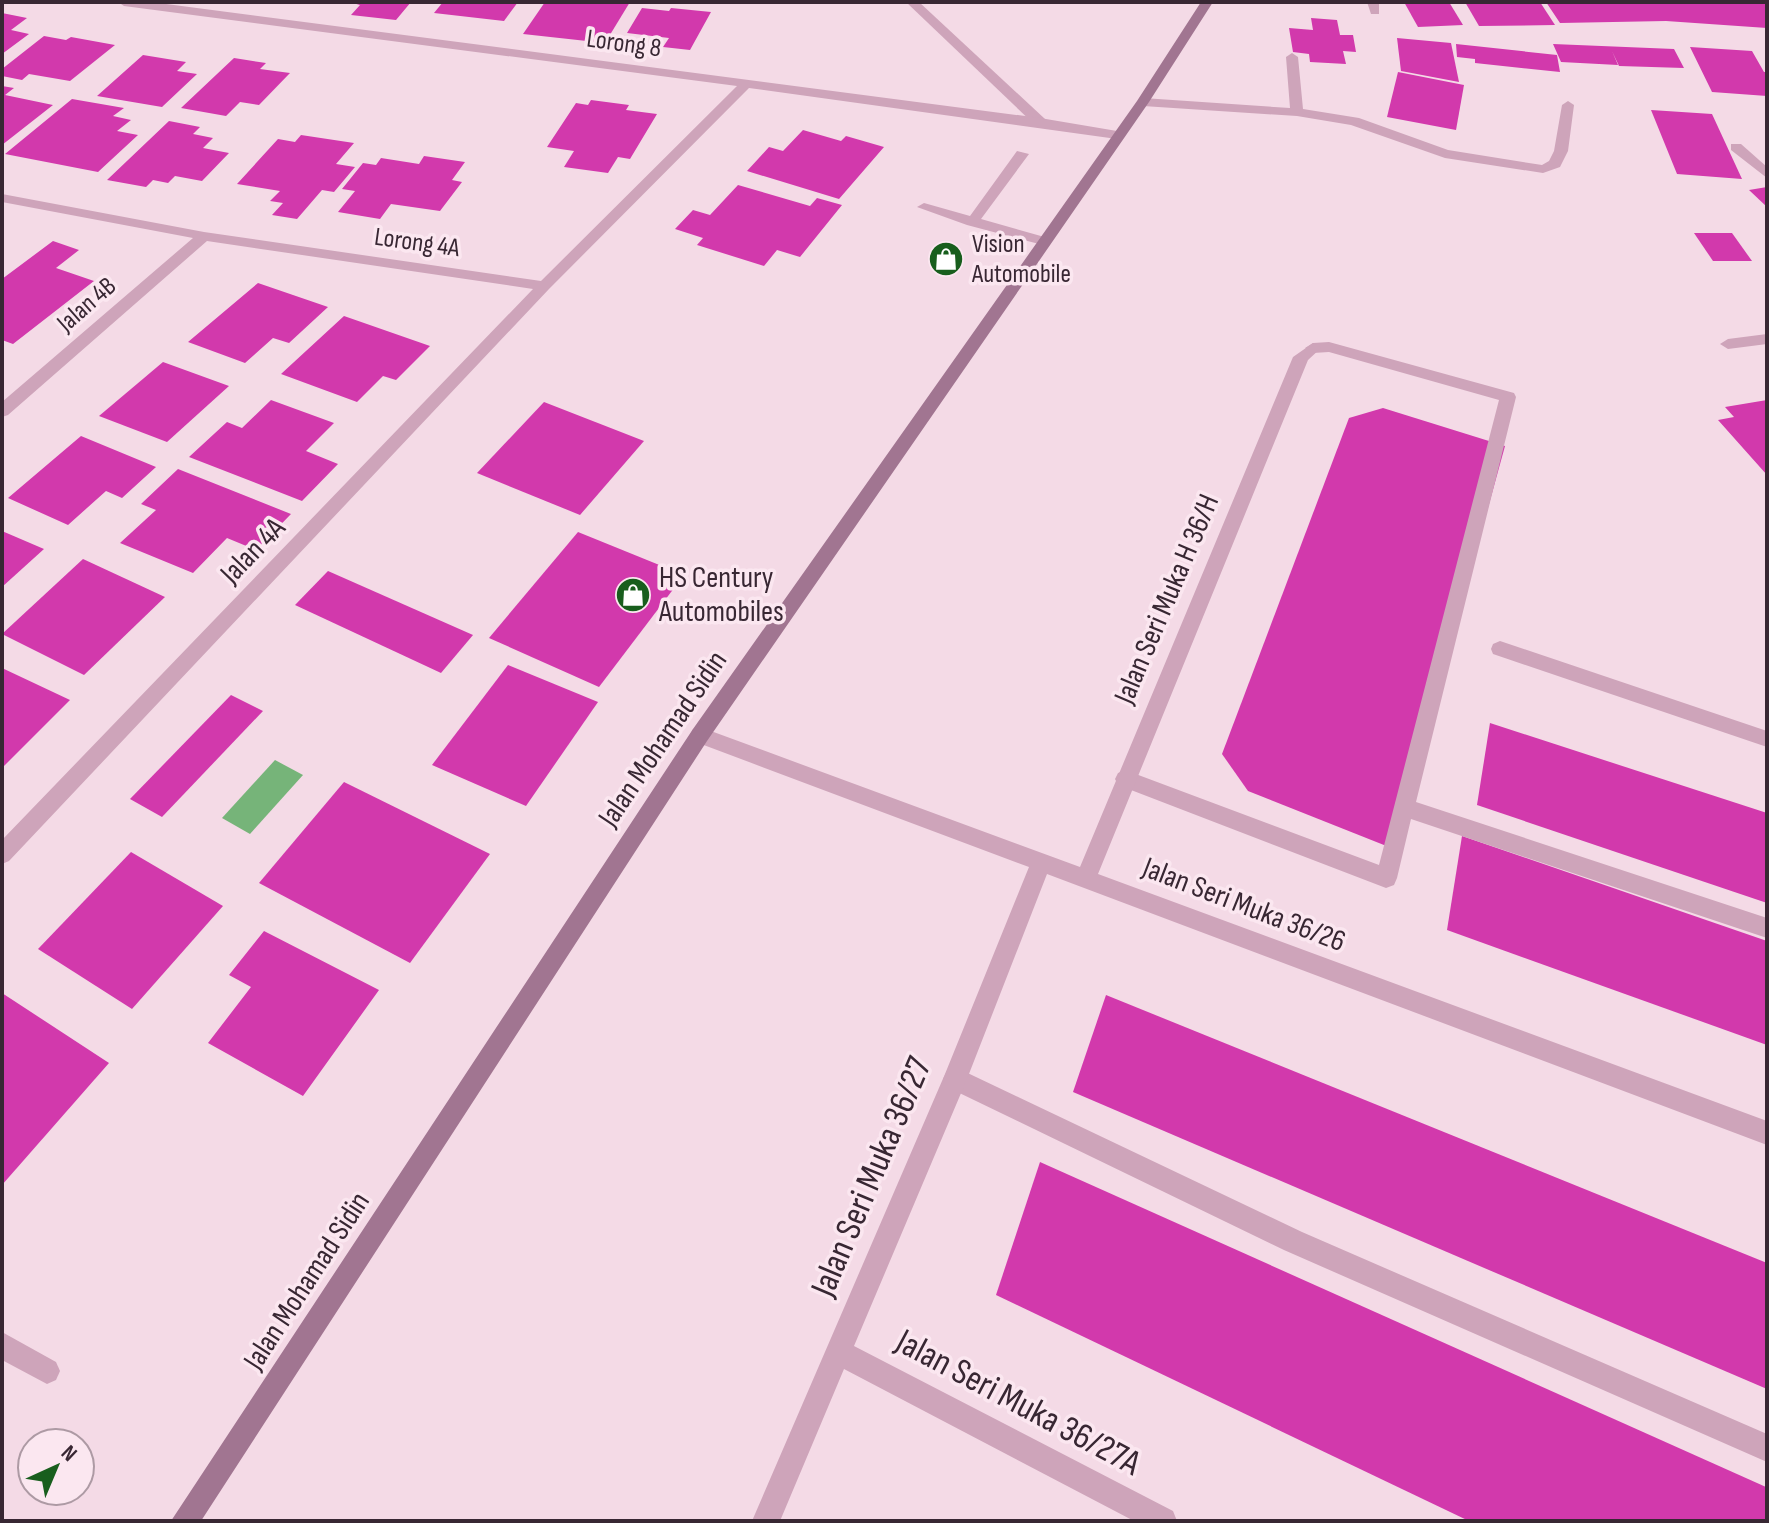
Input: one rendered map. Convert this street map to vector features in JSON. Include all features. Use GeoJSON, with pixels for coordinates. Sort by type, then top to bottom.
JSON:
{"type":"FeatureCollection","features":[{"type":"Feature","properties":{"kind":"main road","name":"Jalan Mohamad Sidin"},"geometry":{"type":"LineString","coordinates":[[185,1521],[700,735],[1143,102],[1207,2]]}},
{"type":"Feature","properties":{"kind":"street","name":"Lorong 8"},"geometry":{"type":"LineString","coordinates":[[124,2],[1040,122],[1117,135]]}},
{"type":"Feature","properties":{"kind":"street"},"geometry":{"type":"LineString","coordinates":[[912,2],[1040,122]]}},
{"type":"Feature","properties":{"kind":"street"},"geometry":{"type":"LineString","coordinates":[[1292,57],[1297,112]]}},
{"type":"Feature","properties":{"kind":"street"},"geometry":{"type":"LineString","coordinates":[[544,286],[746,84]]}},
{"type":"Feature","properties":{"kind":"street"},"geometry":{"type":"LineString","coordinates":[[1143,102],[1297,112],[1354,121],[1445,154],[1543,169],[1555,164],[1561,151],[1568,105]]}},
{"type":"Feature","properties":{"kind":"street"},"geometry":{"type":"LineString","coordinates":[[1736,147],[1767,174]]}},
{"type":"Feature","properties":{"kind":"street"},"geometry":{"type":"LineString","coordinates":[[972,222],[1022,154]]}},
{"type":"Feature","properties":{"kind":"street","name":"Lorong 4A"},"geometry":{"type":"LineString","coordinates":[[2,198],[204,236],[544,286]]}},
{"type":"Feature","properties":{"kind":"street"},"geometry":{"type":"LineString","coordinates":[[924,207],[1043,241]]}},
{"type":"Feature","properties":{"kind":"street","name":"Jalan 4B"},"geometry":{"type":"LineString","coordinates":[[2,411],[204,236]]}},
{"type":"Feature","properties":{"kind":"street","name":"Jalan 4A"},"geometry":{"type":"LineString","coordinates":[[2,854],[544,286]]}},
{"type":"Feature","properties":{"kind":"street"},"geometry":{"type":"LineString","coordinates":[[1728,344],[1767,339]]}},
{"type":"Feature","properties":{"kind":"street","name":"Jalan Seri Muka H 36/H"},"geometry":{"type":"LineString","coordinates":[[1086,878],[1301,357],[1313,348],[1329,347],[1508,397],[1404,807]]}},
{"type":"Feature","properties":{"kind":"street"},"geometry":{"type":"LineString","coordinates":[[1500,649],[1767,739]]}},
{"type":"Feature","properties":{"kind":"street","name":"Jalan Seri Muka 36/26"},"geometry":{"type":"LineString","coordinates":[[700,735],[1767,1133]]}},
{"type":"Feature","properties":{"kind":"street"},"geometry":{"type":"LineString","coordinates":[[1125,779],[1386,878],[1404,807],[1767,928]]}},
{"type":"Feature","properties":{"kind":"street","name":"Jalan Seri Muka 36/27"},"geometry":{"type":"LineString","coordinates":[[766,1521],[955,1079],[1042,861]]}},
{"type":"Feature","properties":{"kind":"street"},"geometry":{"type":"LineString","coordinates":[[955,1079],[1293,1241],[1767,1448]]}},
{"type":"Feature","properties":{"kind":"street"},"geometry":{"type":"LineString","coordinates":[[2,1345],[47,1371]]}},
{"type":"Feature","properties":{"kind":"street","name":"Jalan Seri Muka 36/27A"},"geometry":{"type":"LineString","coordinates":[[839,1352],[1163,1521]]}},
{"type":"Feature","properties":{"kind":"shaded area"},"geometry":{"type":"Polygon","coordinates":[[[275,760],[303,775],[250,834],[222,818],[275,760]]]}},
{"type":"Feature","properties":{"kind":"building"},"geometry":{"type":"Polygon","coordinates":[[[349,2],[411,2],[396,20],[351,15],[360,5],[349,2]]]}},
{"type":"Feature","properties":{"kind":"building"},"geometry":{"type":"Polygon","coordinates":[[[443,2],[518,2],[504,21],[434,13],[443,2]]]}},
{"type":"Feature","properties":{"kind":"building"},"geometry":{"type":"Polygon","coordinates":[[[545,2],[630,2],[605,43],[523,34],[545,2]]]}},
{"type":"Feature","properties":{"kind":"building"},"geometry":{"type":"Polygon","coordinates":[[[1404,2],[1449,2],[1463,25],[1418,27],[1404,2]]]}},
{"type":"Feature","properties":{"kind":"building"},"geometry":{"type":"Polygon","coordinates":[[[1465,2],[1540,2],[1555,25],[1479,26],[1465,2]]]}},
{"type":"Feature","properties":{"kind":"building"},"geometry":{"type":"Polygon","coordinates":[[[1546,2],[1767,2],[1767,28],[1666,21],[1560,23],[1546,2]]]}},
{"type":"Feature","properties":{"kind":"building"},"geometry":{"type":"Polygon","coordinates":[[[642,8],[711,12],[690,50],[663,47],[669,38],[627,33],[642,8]]]}},
{"type":"Feature","properties":{"kind":"building"},"geometry":{"type":"Polygon","coordinates":[[[2,13],[27,18],[11,30],[29,34],[2,54],[2,13]]]}},
{"type":"Feature","properties":{"kind":"building"},"geometry":{"type":"Polygon","coordinates":[[[1311,18],[1337,20],[1340,35],[1353,35],[1356,52],[1343,51],[1346,64],[1310,62],[1309,54],[1293,52],[1289,28],[1313,30],[1311,18]]]}},
{"type":"Feature","properties":{"kind":"building"},"geometry":{"type":"Polygon","coordinates":[[[44,36],[66,40],[71,37],[115,45],[70,81],[29,74],[22,80],[2,76],[2,69],[44,36]]]}},
{"type":"Feature","properties":{"kind":"building"},"geometry":{"type":"Polygon","coordinates":[[[1397,38],[1451,43],[1459,82],[1401,71],[1397,38]]]}},
{"type":"Feature","properties":{"kind":"building"},"geometry":{"type":"Polygon","coordinates":[[[1456,44],[1557,55],[1560,72],[1475,63],[1475,59],[1457,57],[1456,44]]]}},
{"type":"Feature","properties":{"kind":"building"},"geometry":{"type":"Polygon","coordinates":[[[1553,44],[1674,49],[1684,68],[1619,66],[1612,51],[1618,65],[1561,62],[1553,44]]]}},
{"type":"Feature","properties":{"kind":"building"},"geometry":{"type":"Polygon","coordinates":[[[1690,47],[1752,51],[1764,72],[1767,72],[1767,96],[1712,92],[1690,47]]]}},
{"type":"Feature","properties":{"kind":"building"},"geometry":{"type":"Polygon","coordinates":[[[143,55],[186,62],[177,71],[197,74],[162,107],[97,96],[143,55]]]}},
{"type":"Feature","properties":{"kind":"building"},"geometry":{"type":"Polygon","coordinates":[[[234,58],[266,63],[260,69],[290,73],[259,105],[240,102],[226,116],[181,108],[234,58]]]}},
{"type":"Feature","properties":{"kind":"building"},"geometry":{"type":"Polygon","coordinates":[[[1398,72],[1464,85],[1456,130],[1387,117],[1398,72]]]}},
{"type":"Feature","properties":{"kind":"building"},"geometry":{"type":"Polygon","coordinates":[[[2,86],[14,88],[5,95],[53,105],[2,145],[2,86]]]}},
{"type":"Feature","properties":{"kind":"building"},"geometry":{"type":"Polygon","coordinates":[[[72,99],[124,108],[113,116],[131,120],[117,131],[138,135],[98,172],[5,154],[72,99]]]}},
{"type":"Feature","properties":{"kind":"building"},"geometry":{"type":"Polygon","coordinates":[[[591,100],[629,105],[626,110],[657,114],[630,159],[618,157],[608,173],[564,167],[574,151],[547,147],[576,103],[588,105],[591,100]]]}},
{"type":"Feature","properties":{"kind":"building"},"geometry":{"type":"Polygon","coordinates":[[[1651,110],[1712,114],[1742,179],[1677,174],[1651,110]]]}},
{"type":"Feature","properties":{"kind":"building"},"geometry":{"type":"Polygon","coordinates":[[[169,121],[200,127],[193,134],[213,138],[203,148],[229,153],[202,181],[175,176],[168,183],[153,180],[146,187],[107,180],[169,121]]]}},
{"type":"Feature","properties":{"kind":"building"},"geometry":{"type":"Polygon","coordinates":[[[803,130],[841,141],[846,136],[884,147],[839,199],[747,171],[769,147],[783,151],[803,130]]]}},
{"type":"Feature","properties":{"kind":"building"},"geometry":{"type":"Polygon","coordinates":[[[301,135],[354,143],[336,164],[355,167],[334,192],[322,190],[297,219],[272,215],[283,203],[270,201],[280,191],[237,184],[278,139],[295,142],[301,135]]]}},
{"type":"Feature","properties":{"kind":"building"},"geometry":{"type":"Polygon","coordinates":[[[424,156],[465,162],[452,180],[462,182],[440,211],[391,204],[380,219],[338,212],[355,191],[342,189],[363,163],[376,165],[381,158],[419,164],[424,156]]]}},
{"type":"Feature","properties":{"kind":"building"},"geometry":{"type":"Polygon","coordinates":[[[738,185],[810,206],[817,198],[842,205],[800,257],[777,250],[764,266],[697,245],[703,238],[675,229],[693,210],[710,215],[738,185]]]}},
{"type":"Feature","properties":{"kind":"building"},"geometry":{"type":"Polygon","coordinates":[[[1767,187],[1767,207],[1749,190],[1767,187]]]}},
{"type":"Feature","properties":{"kind":"building"},"geometry":{"type":"Polygon","coordinates":[[[1694,233],[1732,233],[1752,261],[1713,261],[1694,233]]]}},
{"type":"Feature","properties":{"kind":"building"},"geometry":{"type":"Polygon","coordinates":[[[53,241],[79,250],[56,268],[94,281],[13,344],[2,340],[2,279],[53,241]]]}},
{"type":"Feature","properties":{"kind":"building"},"geometry":{"type":"Polygon","coordinates":[[[258,283],[328,307],[289,343],[273,338],[245,363],[188,342],[258,283]]]}},
{"type":"Feature","properties":{"kind":"building"},"geometry":{"type":"Polygon","coordinates":[[[344,316],[430,346],[396,380],[383,376],[357,402],[281,374],[344,316]]]}},
{"type":"Feature","properties":{"kind":"building"},"geometry":{"type":"Polygon","coordinates":[[[163,362],[229,386],[167,442],[99,416],[163,362]]]}},
{"type":"Feature","properties":{"kind":"building"},"geometry":{"type":"Polygon","coordinates":[[[271,400],[334,423],[306,451],[338,464],[302,501],[189,457],[227,422],[242,428],[271,400]]]}},
{"type":"Feature","properties":{"kind":"building"},"geometry":{"type":"Polygon","coordinates":[[[1767,400],[1767,475],[1718,420],[1734,417],[1725,407],[1767,400]]]}},
{"type":"Feature","properties":{"kind":"building"},"geometry":{"type":"Polygon","coordinates":[[[544,402],[644,441],[580,515],[477,473],[544,402]]]}},
{"type":"Feature","properties":{"kind":"building"},"geometry":{"type":"Polygon","coordinates":[[[1383,408],[1505,446],[1394,849],[1248,791],[1222,754],[1349,418],[1383,408]]]}},
{"type":"Feature","properties":{"kind":"building"},"geometry":{"type":"Polygon","coordinates":[[[81,436],[156,467],[122,498],[106,491],[68,525],[8,498],[81,436]]]}},
{"type":"Feature","properties":{"kind":"building"},"geometry":{"type":"Polygon","coordinates":[[[178,469],[291,514],[256,550],[227,538],[193,573],[120,543],[156,510],[141,504],[178,469]]]}},
{"type":"Feature","properties":{"kind":"building"},"geometry":{"type":"Polygon","coordinates":[[[2,531],[44,549],[2,587],[2,531]]]}},
{"type":"Feature","properties":{"kind":"building"},"geometry":{"type":"Polygon","coordinates":[[[578,532],[684,575],[599,687],[489,638],[578,532]]]}},
{"type":"Feature","properties":{"kind":"building"},"geometry":{"type":"Polygon","coordinates":[[[83,559],[165,597],[84,675],[2,634],[83,559]]]}},
{"type":"Feature","properties":{"kind":"building"},"geometry":{"type":"Polygon","coordinates":[[[328,571],[473,635],[441,673],[295,605],[328,571]]]}},
{"type":"Feature","properties":{"kind":"building"},"geometry":{"type":"Polygon","coordinates":[[[508,665],[598,702],[526,806],[432,765],[508,665]]]}},
{"type":"Feature","properties":{"kind":"building"},"geometry":{"type":"Polygon","coordinates":[[[2,668],[70,700],[2,768],[2,668]]]}},
{"type":"Feature","properties":{"kind":"building"},"geometry":{"type":"Polygon","coordinates":[[[231,695],[263,711],[162,817],[130,799],[231,695]]]}},
{"type":"Feature","properties":{"kind":"building"},"geometry":{"type":"Polygon","coordinates":[[[1490,723],[1767,813],[1767,903],[1477,805],[1490,723]]]}},
{"type":"Feature","properties":{"kind":"building"},"geometry":{"type":"Polygon","coordinates":[[[344,782],[490,854],[410,963],[259,883],[344,782]]]}},
{"type":"Feature","properties":{"kind":"building"},"geometry":{"type":"Polygon","coordinates":[[[1462,836],[1767,941],[1767,1045],[1447,930],[1462,836]]]}},
{"type":"Feature","properties":{"kind":"building"},"geometry":{"type":"Polygon","coordinates":[[[131,852],[223,906],[132,1009],[38,949],[131,852]]]}},
{"type":"Feature","properties":{"kind":"building"},"geometry":{"type":"Polygon","coordinates":[[[264,931],[379,990],[303,1096],[208,1043],[251,987],[229,975],[264,931]]]}},
{"type":"Feature","properties":{"kind":"building"},"geometry":{"type":"Polygon","coordinates":[[[2,993],[109,1063],[2,1185],[2,993]]]}},
{"type":"Feature","properties":{"kind":"building"},"geometry":{"type":"Polygon","coordinates":[[[1106,995],[1767,1263],[1767,1389],[1073,1092],[1106,995]]]}},
{"type":"Feature","properties":{"kind":"building"},"geometry":{"type":"Polygon","coordinates":[[[1040,1162],[1766,1487],[1766,1521],[1469,1521],[996,1295],[1040,1162]]]}},
{"type":"Feature","properties":{"kind":"place","name":"Vision Automobile"},"geometry":{"type":"Point","coordinates":[946,259]}},
{"type":"Feature","properties":{"kind":"place","name":"HS Century Automobiles"},"geometry":{"type":"Point","coordinates":[633,595]}}]}
